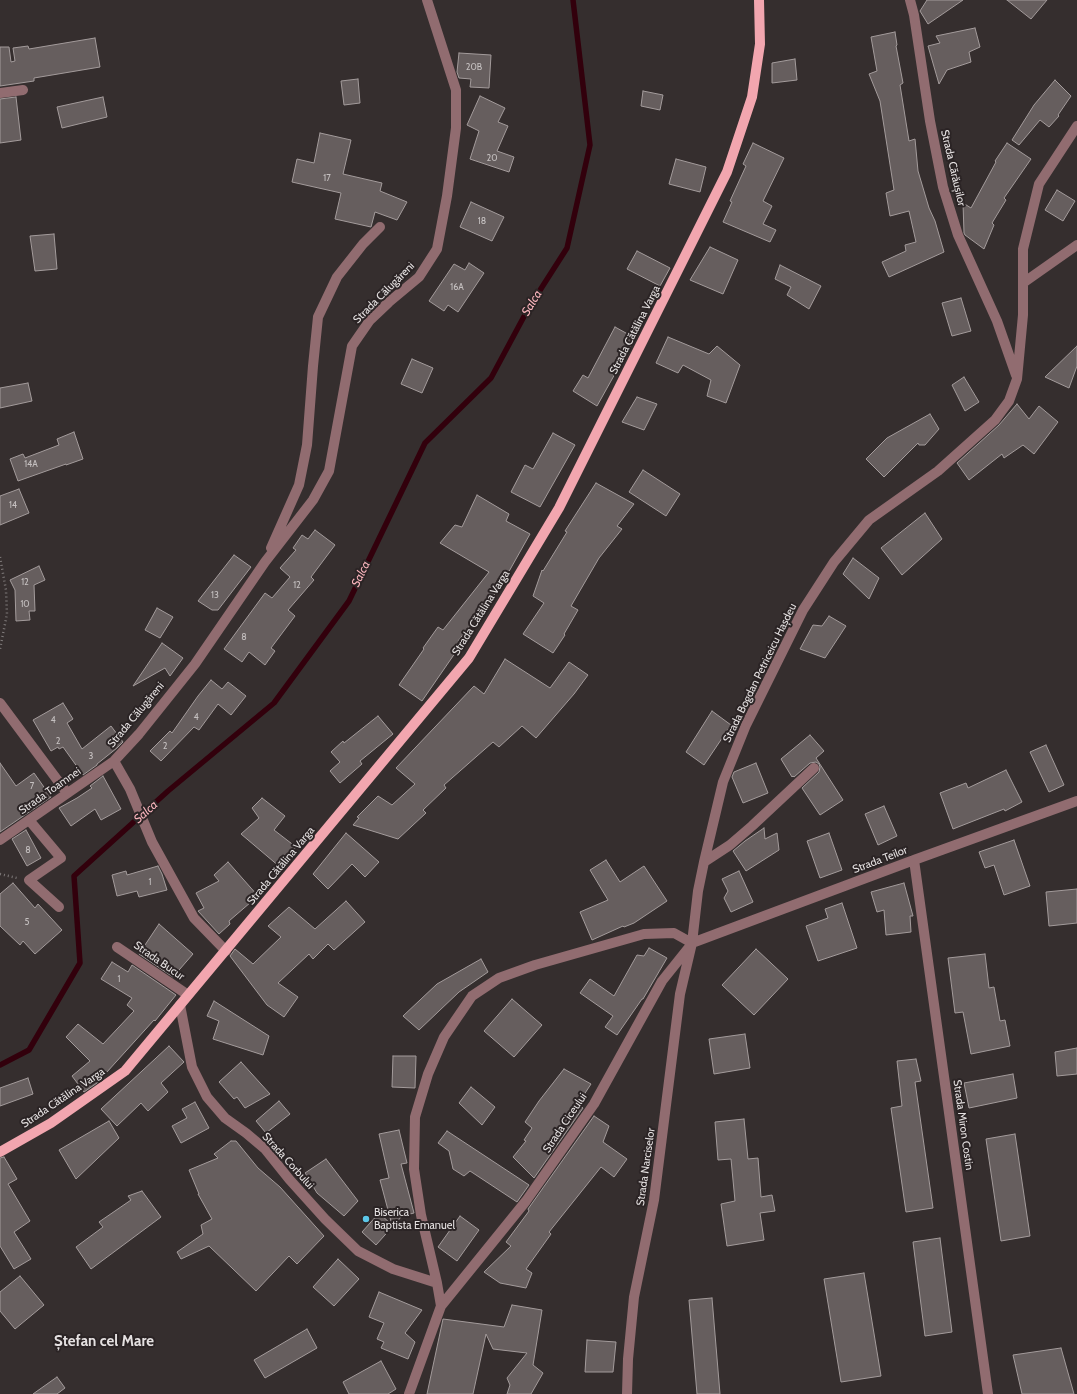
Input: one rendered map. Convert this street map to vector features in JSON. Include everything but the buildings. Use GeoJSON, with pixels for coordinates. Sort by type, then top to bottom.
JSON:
{"type":"FeatureCollection","features":[{"type":"Feature","properties":{"kind":"main road","name":"Strada Cătălina Varga"},"geometry":{"type":"LineString","coordinates":[[0,1152],[51,1123],[125,1071],[469,658],[559,508],[727,172],[752,97],[760,44],[759,0]]}},
{"type":"Feature","properties":{"kind":"street","name":"Strada Călugăreni"},"geometry":{"type":"LineString","coordinates":[[226,951],[194,918],[152,842],[130,789],[114,761],[139,734],[195,664],[264,562],[313,500],[328,471],[352,346],[370,320],[419,277],[437,249],[447,196],[456,128],[456,90],[427,0]]}},
{"type":"Feature","properties":{"kind":"street","name":"Strada Cărăușilor"},"geometry":{"type":"LineString","coordinates":[[910,0],[914,16],[930,121],[943,187],[958,235],[997,321],[1017,379]]}},
{"type":"Feature","properties":{"kind":"street"},"geometry":{"type":"LineString","coordinates":[[0,93],[23,90]]}},
{"type":"Feature","properties":{"kind":"street","name":"Strada Bogdan Petriceicu Hașdeu"},"geometry":{"type":"LineString","coordinates":[[692,943],[698,891],[722,782],[746,725],[802,610],[834,562],[869,520],[938,471],[995,420],[1009,402],[1017,379],[1023,316],[1023,248],[1039,184],[1077,126]]}},
{"type":"Feature","properties":{"kind":"street","name":"Strada Călugăreni"},"geometry":{"type":"LineString","coordinates":[[264,562],[299,485],[307,445],[318,317],[337,277],[363,244],[380,227]]}},
{"type":"Feature","properties":{"kind":"street"},"geometry":{"type":"LineString","coordinates":[[1023,283],[1077,245]]}},
{"type":"Feature","properties":{"kind":"street"},"geometry":{"type":"LineString","coordinates":[[0,703],[67,793]]}},
{"type":"Feature","properties":{"kind":"street","name":"Strada Toamnei"},"geometry":{"type":"LineString","coordinates":[[0,840],[114,761]]}},
{"type":"Feature","properties":{"kind":"street"},"geometry":{"type":"LineString","coordinates":[[704,862],[730,845],[814,768]]}},
{"type":"Feature","properties":{"kind":"street","name":"Strada Teilor"},"geometry":{"type":"LineString","coordinates":[[692,943],[1077,801]]}},
{"type":"Feature","properties":{"kind":"street"},"geometry":{"type":"LineString","coordinates":[[29,820],[61,858],[29,880],[59,907]]}},
{"type":"Feature","properties":{"kind":"street","name":"Strada Miron Costin"},"geometry":{"type":"LineString","coordinates":[[914,860],[988,1394]]}},
{"type":"Feature","properties":{"kind":"street"},"geometry":{"type":"LineString","coordinates":[[409,1394],[441,1306],[421,1214],[414,1169],[415,1116],[428,1074],[444,1037],[472,996],[499,978],[536,965],[644,934],[674,933],[692,943]]}},
{"type":"Feature","properties":{"kind":"street","name":"Strada Ciceului"},"geometry":{"type":"LineString","coordinates":[[441,1306],[531,1194],[594,1104],[662,981],[692,943]]}},
{"type":"Feature","properties":{"kind":"street","name":"Strada Narciselor"},"geometry":{"type":"LineString","coordinates":[[627,1394],[628,1359],[634,1297],[654,1200],[680,994],[692,943]]}},
{"type":"Feature","properties":{"kind":"street","name":"Strada Bucur"},"geometry":{"type":"LineString","coordinates":[[117,947],[188,996]]}},
{"type":"Feature","properties":{"kind":"street","name":"Strada Corbului"},"geometry":{"type":"LineString","coordinates":[[180,1005],[192,1067],[207,1097],[225,1118],[265,1149],[289,1179],[325,1219],[358,1251],[393,1269],[437,1283]]}},
{"type":"Feature","properties":{"kind":"path"},"geometry":{"type":"LineString","coordinates":[[0,557],[6,590],[7,614],[0,648]]}},
{"type":"Feature","properties":{"kind":"waterway","name":"Salca"},"geometry":{"type":"LineString","coordinates":[[0,1065],[29,1050],[80,963],[74,876],[168,791],[274,703],[349,601],[425,443],[491,378],[528,309],[567,248],[590,145],[573,0]]}},
{"type":"Feature","properties":{"kind":"place","name":"Biserica Baptista Emanuel"},"geometry":{"type":"Point","coordinates":[366,1219]}},
{"type":"Feature","properties":{"kind":"district","name":"Ștefan cel Mare"},"geometry":{"type":"Point","coordinates":[104,1342]}}]}
